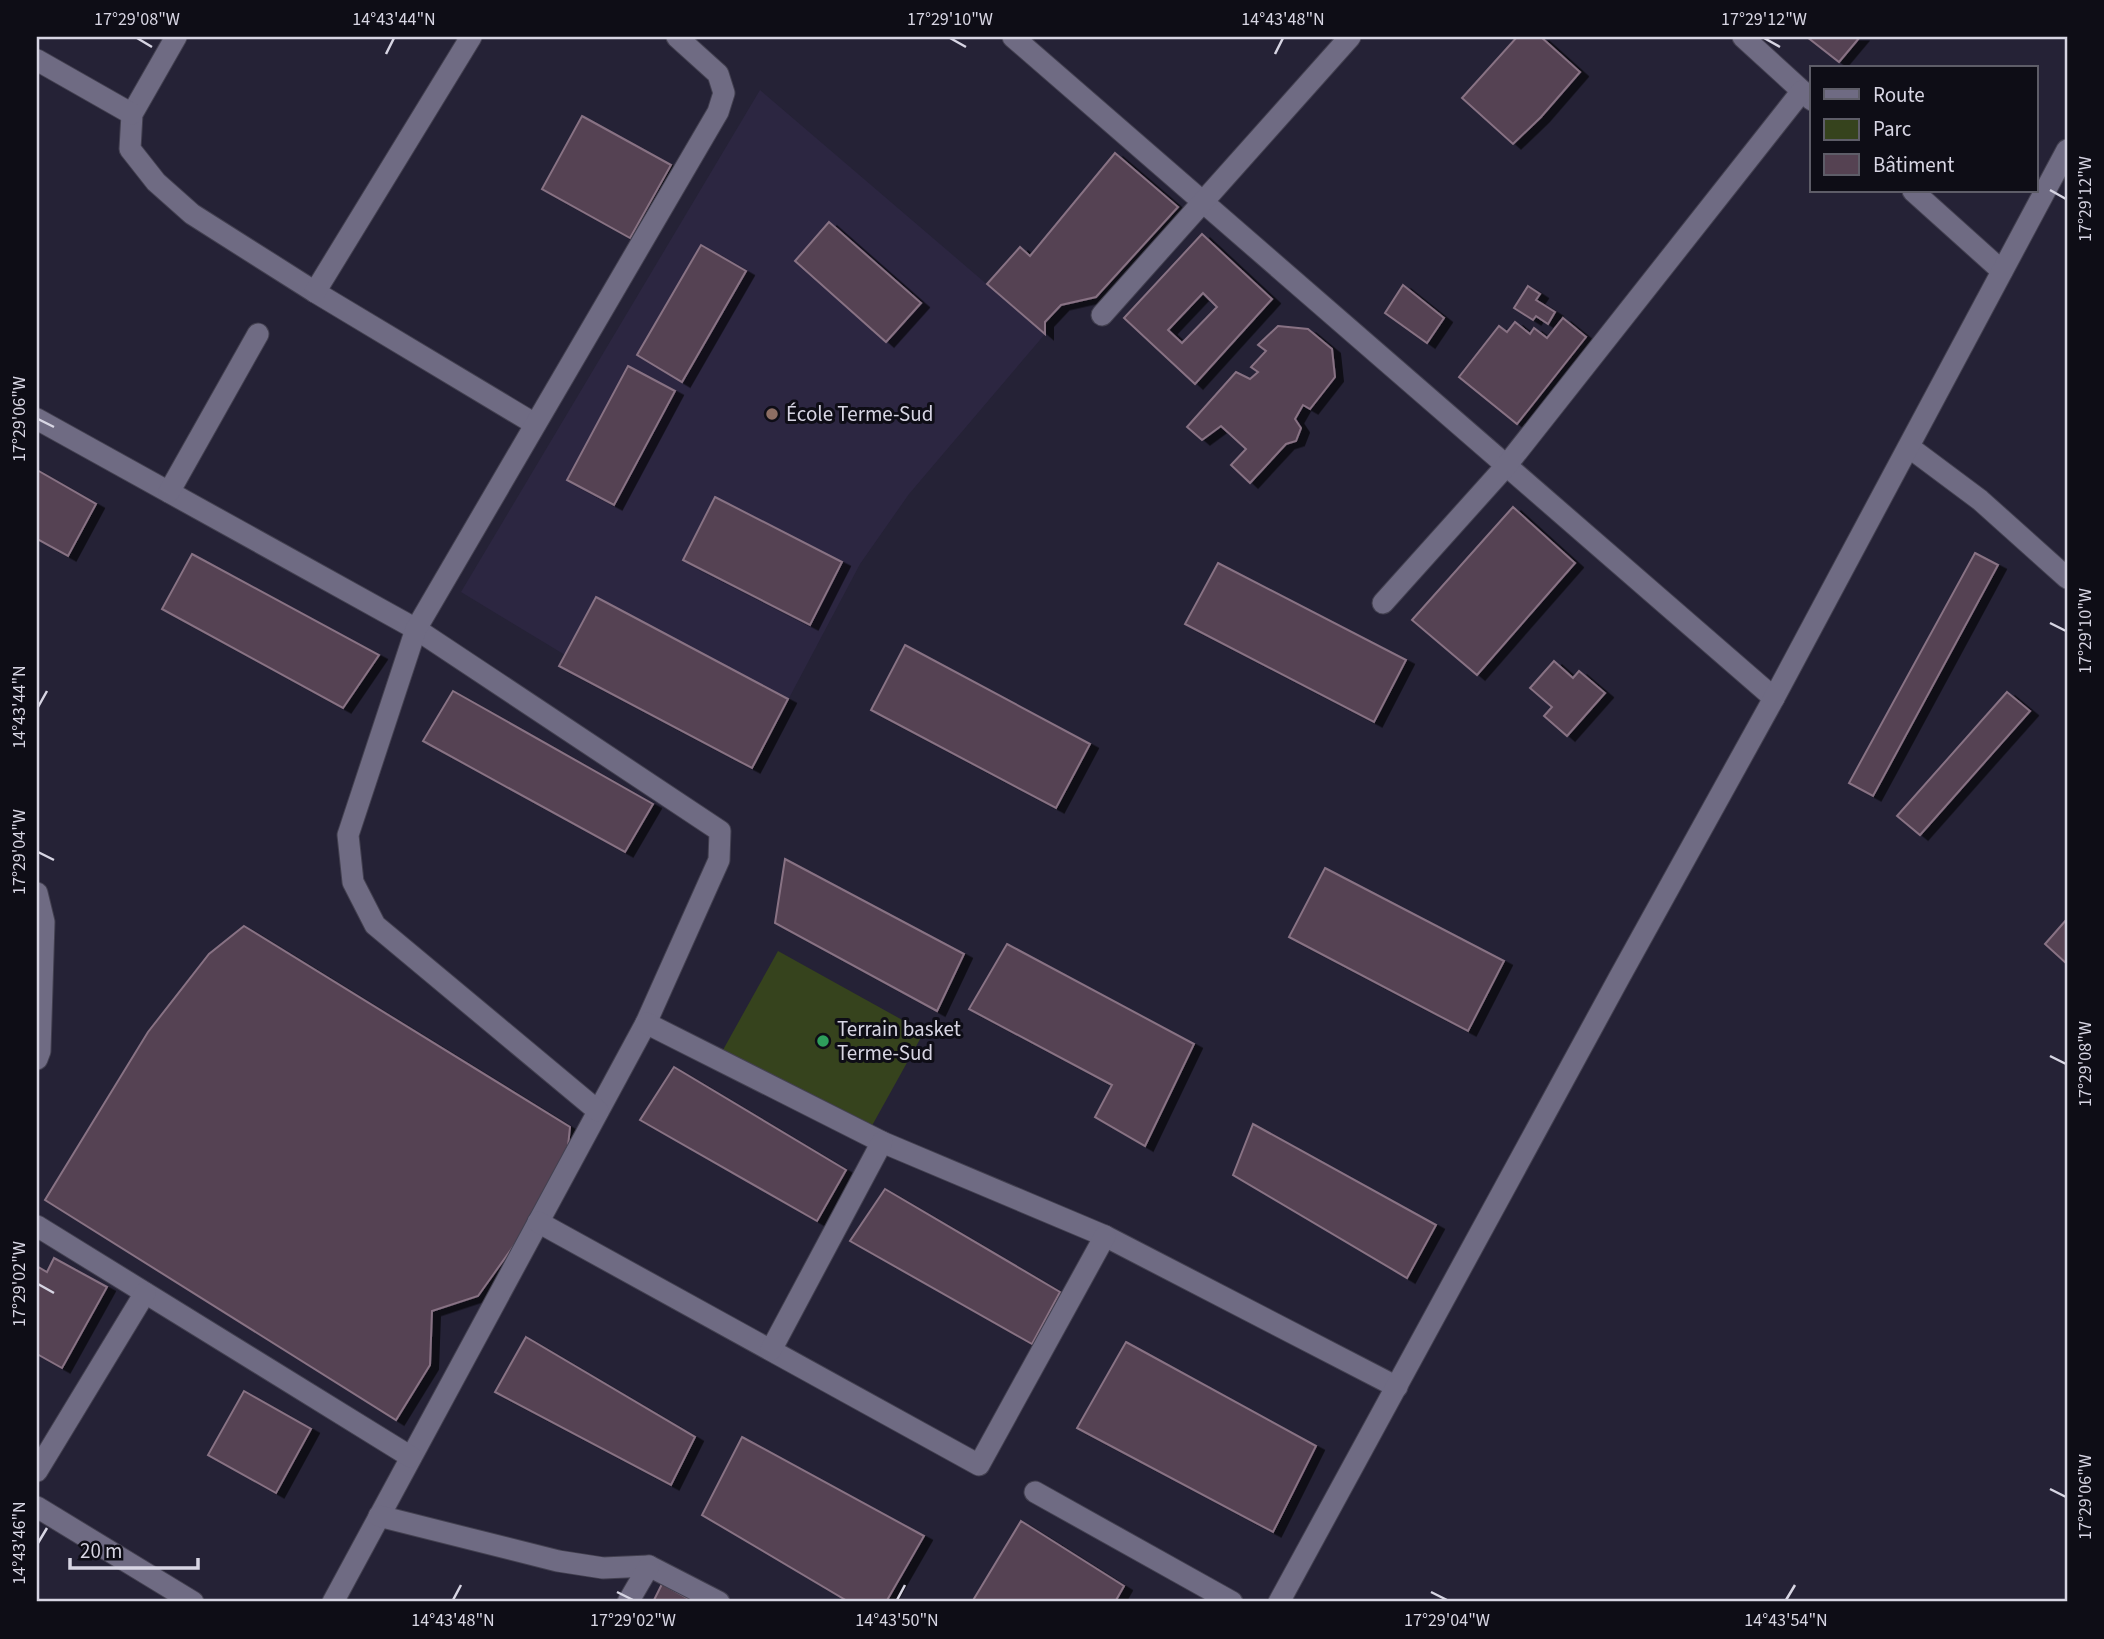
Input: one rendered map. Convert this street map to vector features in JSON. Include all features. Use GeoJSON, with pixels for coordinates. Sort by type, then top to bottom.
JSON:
{"type":"FeatureCollection","features":[{"type":"Feature","properties":{"kind":"street"},"geometry":{"type":"LineString","coordinates":[[176,37],[132,114],[131,149],[156,182],[192,214],[314,292],[536,424]]}},
{"type":"Feature","properties":{"kind":"street"},"geometry":{"type":"LineString","coordinates":[[314,292],[471,37]]}},
{"type":"Feature","properties":{"kind":"street"},"geometry":{"type":"LineString","coordinates":[[598,1111],[375,925],[353,882],[348,835],[416,629],[718,111],[724,93],[718,74],[677,37]]}},
{"type":"Feature","properties":{"kind":"street"},"geometry":{"type":"LineString","coordinates":[[1013,37],[1774,698]]}},
{"type":"Feature","properties":{"kind":"street"},"geometry":{"type":"LineString","coordinates":[[1102,315],[1349,37]]}},
{"type":"Feature","properties":{"kind":"street"},"geometry":{"type":"LineString","coordinates":[[1383,603],[1506,466],[1807,96],[1743,37]]}},
{"type":"Feature","properties":{"kind":"street"},"geometry":{"type":"LineString","coordinates":[[37,60],[132,114]]}},
{"type":"Feature","properties":{"kind":"street"},"geometry":{"type":"LineString","coordinates":[[1279,1602],[1774,698],[2067,150]]}},
{"type":"Feature","properties":{"kind":"street"},"geometry":{"type":"LineString","coordinates":[[1914,192],[2002,271]]}},
{"type":"Feature","properties":{"kind":"street"},"geometry":{"type":"LineString","coordinates":[[169,492],[258,334]]}},
{"type":"Feature","properties":{"kind":"street"},"geometry":{"type":"LineString","coordinates":[[37,419],[416,629],[720,831],[719,860],[646,1023],[333,1602]]}},
{"type":"Feature","properties":{"kind":"street"},"geometry":{"type":"LineString","coordinates":[[1909,447],[1980,500],[2067,578]]}},
{"type":"Feature","properties":{"kind":"street"},"geometry":{"type":"LineString","coordinates":[[37,893],[44,922],[40,1051],[37,1059]]}},
{"type":"Feature","properties":{"kind":"street"},"geometry":{"type":"LineString","coordinates":[[646,1023],[882,1142],[1105,1236],[1397,1387]]}},
{"type":"Feature","properties":{"kind":"street"},"geometry":{"type":"LineString","coordinates":[[771,1350],[882,1142]]}},
{"type":"Feature","properties":{"kind":"street"},"geometry":{"type":"LineString","coordinates":[[538,1222],[979,1465],[1105,1236]]}},
{"type":"Feature","properties":{"kind":"street"},"geometry":{"type":"LineString","coordinates":[[37,1226],[411,1457]]}},
{"type":"Feature","properties":{"kind":"street"},"geometry":{"type":"LineString","coordinates":[[37,1471],[145,1293]]}},
{"type":"Feature","properties":{"kind":"street"},"geometry":{"type":"LineString","coordinates":[[1035,1492],[1232,1602]]}},
{"type":"Feature","properties":{"kind":"street"},"geometry":{"type":"LineString","coordinates":[[37,1507],[193,1602]]}},
{"type":"Feature","properties":{"kind":"street"},"geometry":{"type":"LineString","coordinates":[[379,1516],[558,1562],[603,1568],[649,1566],[719,1602]]}},
{"type":"Feature","properties":{"kind":"street"},"geometry":{"type":"LineString","coordinates":[[628,1602],[649,1566]]}},
{"type":"Feature","properties":{"kind":"shaded area","name":"École Terme-Sud"},"geometry":{"type":"Polygon","coordinates":[[[760,90],[1045,334],[909,494],[860,564],[752,768],[461,592],[760,90]]]}},
{"type":"Feature","properties":{"kind":"green space","name":"Terrain basket Terme-Sud"},"geometry":{"type":"Polygon","coordinates":[[[778,951],[924,1032],[869,1131],[723,1050],[778,951]]]}},
{"type":"Feature","properties":{"kind":"building"},"geometry":{"type":"Polygon","coordinates":[[[1517,37],[1541,37],[1580,72],[1541,117],[1513,144],[1462,98],[1517,37]]]}},
{"type":"Feature","properties":{"kind":"building"},"geometry":{"type":"Polygon","coordinates":[[[1807,37],[1860,37],[1839,62],[1807,37]]]}},
{"type":"Feature","properties":{"kind":"building"},"geometry":{"type":"Polygon","coordinates":[[[582,116],[671,165],[630,238],[542,189],[582,116]]]}},
{"type":"Feature","properties":{"kind":"building"},"geometry":{"type":"Polygon","coordinates":[[[1115,153],[1178,207],[1096,297],[1061,305],[1045,322],[1045,334],[987,284],[1020,247],[1030,256],[1115,153]]]}},
{"type":"Feature","properties":{"kind":"building"},"geometry":{"type":"Polygon","coordinates":[[[829,222],[921,303],[886,342],[795,261],[829,222]]]}},
{"type":"Feature","properties":{"kind":"building"},"geometry":{"type":"Polygon","coordinates":[[[1202,234],[1272,299],[1195,384],[1124,318],[1202,234]],[[1203,293],[1168,330],[1182,343],[1217,307],[1203,293]]]}},
{"type":"Feature","properties":{"kind":"building"},"geometry":{"type":"Polygon","coordinates":[[[701,245],[746,271],[682,382],[637,355],[701,245]]]}},
{"type":"Feature","properties":{"kind":"building"},"geometry":{"type":"Polygon","coordinates":[[[1403,285],[1444,318],[1427,343],[1385,313],[1403,285]]]}},
{"type":"Feature","properties":{"kind":"building"},"geometry":{"type":"Polygon","coordinates":[[[1528,286],[1540,294],[1536,300],[1555,312],[1548,324],[1536,316],[1533,320],[1514,308],[1528,286]]]}},
{"type":"Feature","properties":{"kind":"building"},"geometry":{"type":"Polygon","coordinates":[[[1563,318],[1586,337],[1517,424],[1459,377],[1499,326],[1507,332],[1515,322],[1530,334],[1534,328],[1547,338],[1563,318]]]}},
{"type":"Feature","properties":{"kind":"building"},"geometry":{"type":"Polygon","coordinates":[[[1278,326],[1308,329],[1332,349],[1335,377],[1310,409],[1303,405],[1295,419],[1301,428],[1296,441],[1286,444],[1250,483],[1231,465],[1246,449],[1221,426],[1202,440],[1187,427],[1236,372],[1250,379],[1258,372],[1251,367],[1266,351],[1258,345],[1278,326]]]}},
{"type":"Feature","properties":{"kind":"building"},"geometry":{"type":"Polygon","coordinates":[[[628,366],[675,391],[614,505],[567,480],[628,366]]]}},
{"type":"Feature","properties":{"kind":"building"},"geometry":{"type":"Polygon","coordinates":[[[37,470],[96,504],[68,556],[37,539],[37,470]]]}},
{"type":"Feature","properties":{"kind":"building"},"geometry":{"type":"Polygon","coordinates":[[[715,497],[842,562],[810,625],[683,560],[715,497]]]}},
{"type":"Feature","properties":{"kind":"building"},"geometry":{"type":"Polygon","coordinates":[[[1513,507],[1575,563],[1477,675],[1412,620],[1513,507]]]}},
{"type":"Feature","properties":{"kind":"building"},"geometry":{"type":"Polygon","coordinates":[[[1975,553],[1998,565],[1873,796],[1849,783],[1975,553]]]}},
{"type":"Feature","properties":{"kind":"building"},"geometry":{"type":"Polygon","coordinates":[[[192,554],[379,655],[343,708],[162,609],[192,554]]]}},
{"type":"Feature","properties":{"kind":"building"},"geometry":{"type":"Polygon","coordinates":[[[1218,563],[1406,660],[1374,722],[1185,624],[1218,563]]]}},
{"type":"Feature","properties":{"kind":"building"},"geometry":{"type":"Polygon","coordinates":[[[596,597],[788,699],[752,768],[559,666],[596,597]]]}},
{"type":"Feature","properties":{"kind":"building"},"geometry":{"type":"Polygon","coordinates":[[[905,645],[1090,744],[1056,808],[871,710],[905,645]]]}},
{"type":"Feature","properties":{"kind":"building"},"geometry":{"type":"Polygon","coordinates":[[[1554,661],[1573,678],[1579,671],[1605,693],[1567,736],[1544,716],[1552,707],[1530,688],[1554,661]]]}},
{"type":"Feature","properties":{"kind":"building"},"geometry":{"type":"Polygon","coordinates":[[[453,691],[653,804],[625,852],[423,741],[453,691]]]}},
{"type":"Feature","properties":{"kind":"building"},"geometry":{"type":"Polygon","coordinates":[[[2007,692],[2030,711],[1920,835],[1897,816],[2007,692]]]}},
{"type":"Feature","properties":{"kind":"building"},"geometry":{"type":"Polygon","coordinates":[[[785,859],[964,954],[937,1011],[775,923],[785,859]]]}},
{"type":"Feature","properties":{"kind":"building"},"geometry":{"type":"Polygon","coordinates":[[[1325,868],[1504,961],[1468,1031],[1289,937],[1325,868]]]}},
{"type":"Feature","properties":{"kind":"building"},"geometry":{"type":"Polygon","coordinates":[[[2067,919],[2067,964],[2045,944],[2067,919]]]}},
{"type":"Feature","properties":{"kind":"building"},"geometry":{"type":"Polygon","coordinates":[[[244,926],[570,1127],[568,1146],[532,1220],[478,1296],[432,1311],[430,1365],[396,1420],[45,1200],[148,1032],[209,954],[244,926]]]}},
{"type":"Feature","properties":{"kind":"building"},"geometry":{"type":"Polygon","coordinates":[[[1007,944],[1194,1044],[1145,1146],[1095,1117],[1112,1085],[969,1009],[1007,944]]]}},
{"type":"Feature","properties":{"kind":"building"},"geometry":{"type":"Polygon","coordinates":[[[674,1067],[846,1170],[817,1221],[640,1120],[674,1067]]]}},
{"type":"Feature","properties":{"kind":"building"},"geometry":{"type":"Polygon","coordinates":[[[1253,1124],[1436,1225],[1407,1278],[1233,1175],[1253,1124]]]}},
{"type":"Feature","properties":{"kind":"building"},"geometry":{"type":"Polygon","coordinates":[[[885,1189],[1060,1292],[1032,1344],[850,1241],[885,1189]]]}},
{"type":"Feature","properties":{"kind":"building"},"geometry":{"type":"Polygon","coordinates":[[[54,1258],[107,1287],[62,1368],[37,1354],[37,1269],[38,1267],[47,1272],[54,1258]]]}},
{"type":"Feature","properties":{"kind":"building"},"geometry":{"type":"Polygon","coordinates":[[[526,1337],[695,1437],[671,1485],[495,1392],[526,1337]]]}},
{"type":"Feature","properties":{"kind":"building"},"geometry":{"type":"Polygon","coordinates":[[[1126,1342],[1316,1446],[1273,1532],[1077,1428],[1126,1342]]]}},
{"type":"Feature","properties":{"kind":"building"},"geometry":{"type":"Polygon","coordinates":[[[244,1391],[311,1429],[276,1493],[208,1455],[244,1391]]]}},
{"type":"Feature","properties":{"kind":"building"},"geometry":{"type":"Polygon","coordinates":[[[742,1437],[924,1536],[886,1602],[849,1602],[702,1515],[742,1437]]]}},
{"type":"Feature","properties":{"kind":"building"},"geometry":{"type":"Polygon","coordinates":[[[1021,1521],[1124,1586],[1115,1602],[972,1602],[1021,1521]]]}},
{"type":"Feature","properties":{"kind":"building"},"geometry":{"type":"Polygon","coordinates":[[[662,1584],[694,1602],[653,1602],[662,1584]]]}},
{"type":"Feature","properties":{"kind":"place","name":"École Terme-Sud"},"geometry":{"type":"Point","coordinates":[772,414]}},
{"type":"Feature","properties":{"kind":"place","name":"Terrain basket Terme-Sud"},"geometry":{"type":"Point","coordinates":[823,1041]}}]}
